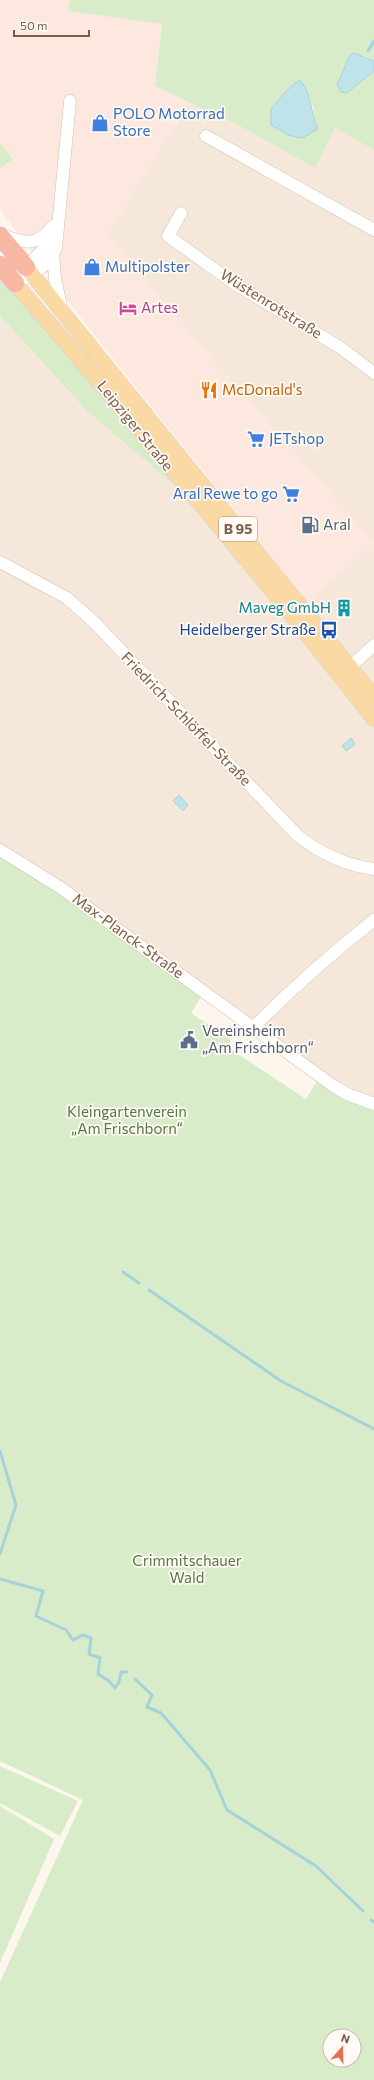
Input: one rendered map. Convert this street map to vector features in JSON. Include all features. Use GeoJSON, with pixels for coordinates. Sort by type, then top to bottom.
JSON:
{"type":"FeatureCollection","features":[{"type":"Feature","properties":{"kind":"highway","name":"Leipziger Straße"},"geometry":{"type":"LineString","coordinates":[[0,235],[29,271]]}},
{"type":"Feature","properties":{"kind":"highway","name":"Leipziger Straße"},"geometry":{"type":"LineString","coordinates":[[0,265],[15,283]]}},
{"type":"Feature","properties":{"kind":"main road","name":"Leipziger Straße"},"geometry":{"type":"LineString","coordinates":[[29,271],[345,672],[374,719]]}},
{"type":"Feature","properties":{"kind":"main road","name":"Leipziger Straße"},"geometry":{"type":"LineString","coordinates":[[15,283],[345,672],[374,697]]}},
{"type":"Feature","properties":{"kind":"street"},"geometry":{"type":"LineString","coordinates":[[62,311],[53,253],[57,242],[70,101]]}},
{"type":"Feature","properties":{"kind":"street"},"geometry":{"type":"LineString","coordinates":[[206,136],[374,230]]}},
{"type":"Feature","properties":{"kind":"street","name":"Wüstenrotstraße"},"geometry":{"type":"LineString","coordinates":[[181,213],[168,236],[235,284],[341,348],[374,373]]}},
{"type":"Feature","properties":{"kind":"street"},"geometry":{"type":"LineString","coordinates":[[0,235],[25,242],[36,241],[43,237],[59,219]]}},
{"type":"Feature","properties":{"kind":"street"},"geometry":{"type":"LineString","coordinates":[[29,271],[48,244],[59,219]]}},
{"type":"Feature","properties":{"kind":"street"},"geometry":{"type":"LineString","coordinates":[[15,283],[53,253]]}},
{"type":"Feature","properties":{"kind":"street","name":"Friedrich-Schlöffel-Straße"},"geometry":{"type":"LineString","coordinates":[[0,562],[67,598],[94,622],[298,836],[315,850],[337,860],[374,869]]}},
{"type":"Feature","properties":{"kind":"street"},"geometry":{"type":"LineString","coordinates":[[345,672],[374,646]]}},
{"type":"Feature","properties":{"kind":"street","name":"Max-Planck-Straße"},"geometry":{"type":"LineString","coordinates":[[0,850],[61,888],[332,1085],[348,1094],[374,1104]]}},
{"type":"Feature","properties":{"kind":"street"},"geometry":{"type":"LineString","coordinates":[[253,1028],[292,988],[374,920]]}},
{"type":"Feature","properties":{"kind":"shaded area"},"geometry":{"type":"Polygon","coordinates":[[[0,0],[70,0],[67,11],[162,24],[155,86],[192,103],[163,143],[107,235],[193,338],[374,543],[308,603],[91,331],[0,210],[0,0]]]}},
{"type":"Feature","properties":{"kind":"shaded area"},"geometry":{"type":"Polygon","coordinates":[[[192,103],[238,125],[315,168],[335,128],[374,150],[374,543],[193,338],[107,235],[163,143],[192,103]]]}},
{"type":"Feature","properties":{"kind":"shaded area"},"geometry":{"type":"Polygon","coordinates":[[[0,316],[88,412],[186,495],[289,618],[374,543],[374,1110],[317,1081],[201,997],[146,954],[0,855],[0,316]]]}},
{"type":"Feature","properties":{"kind":"green space"},"geometry":{"type":"Polygon","coordinates":[[[70,0],[374,0],[374,61],[365,56],[343,73],[337,85],[347,93],[374,71],[374,150],[335,128],[315,168],[238,125],[155,86],[162,24],[67,11],[70,0]],[[304,85],[280,99],[271,109],[314,121],[313,107],[304,85]]]}},
{"type":"Feature","properties":{"kind":"green space"},"geometry":{"type":"Polygon","coordinates":[[[0,144],[13,159],[0,168],[0,144]]]}},
{"type":"Feature","properties":{"kind":"green space"},"geometry":{"type":"Polygon","coordinates":[[[0,277],[186,495],[88,412],[0,316],[0,277]]]}},
{"type":"Feature","properties":{"kind":"green space","name":"Crimmitschauer Wald"},"geometry":{"type":"Polygon","coordinates":[[[0,855],[78,905],[201,997],[191,1013],[230,1039],[230,1049],[306,1099],[317,1081],[374,1110],[374,2080],[0,2080],[0,1982],[83,1800],[0,1761],[0,855]]]}},
{"type":"Feature","properties":{"kind":"green space"},"geometry":{"type":"Polygon","coordinates":[[[0,1766],[78,1801],[60,1836],[0,1803],[0,1766]]]}},
{"type":"Feature","properties":{"kind":"green space"},"geometry":{"type":"Polygon","coordinates":[[[0,1806],[54,1839],[0,1963],[0,1806]]]}},
{"type":"Feature","properties":{"kind":"water"},"geometry":{"type":"Polygon","coordinates":[[[354,53],[374,61],[374,71],[347,93],[341,92],[337,85],[349,57],[354,53]]]}},
{"type":"Feature","properties":{"kind":"water"},"geometry":{"type":"Polygon","coordinates":[[[300,80],[307,92],[318,129],[302,138],[288,135],[271,125],[271,109],[289,88],[300,80]]]}},
{"type":"Feature","properties":{"kind":"water"},"geometry":{"type":"Polygon","coordinates":[[[351,738],[355,744],[346,751],[342,746],[351,738]]]}},
{"type":"Feature","properties":{"kind":"water"},"geometry":{"type":"Polygon","coordinates":[[[179,795],[188,805],[183,811],[173,801],[179,795]]]}},
{"type":"Feature","properties":{"kind":"waterway"},"geometry":{"type":"LineString","coordinates":[[368,51],[374,41]]}},
{"type":"Feature","properties":{"kind":"waterway"},"geometry":{"type":"LineString","coordinates":[[123,1272],[139,1283]]}},
{"type":"Feature","properties":{"kind":"waterway"},"geometry":{"type":"LineString","coordinates":[[149,1290],[281,1381],[374,1429]]}},
{"type":"Feature","properties":{"kind":"waterway"},"geometry":{"type":"LineString","coordinates":[[0,1451],[16,1505],[0,1554]]}},
{"type":"Feature","properties":{"kind":"waterway"},"geometry":{"type":"LineString","coordinates":[[0,1579],[43,1591],[36,1616],[66,1630],[73,1640],[83,1635],[91,1638],[89,1654],[100,1658],[98,1674],[109,1681],[115,1688],[119,1682],[121,1672],[127,1672]]}},
{"type":"Feature","properties":{"kind":"waterway"},"geometry":{"type":"LineString","coordinates":[[135,1679],[152,1695],[147,1707],[161,1713],[210,1770],[227,1810],[316,1866],[363,1911]]}},
{"type":"Feature","properties":{"kind":"place","name":"POLO Motorrad Store"},"geometry":{"type":"Point","coordinates":[100,123]}},
{"type":"Feature","properties":{"kind":"place","name":"Multipolster"},"geometry":{"type":"Point","coordinates":[92,267]}},
{"type":"Feature","properties":{"kind":"place","name":"Artes"},"geometry":{"type":"Point","coordinates":[128,308]}},
{"type":"Feature","properties":{"kind":"place","name":"McDonald's"},"geometry":{"type":"Point","coordinates":[209,390]}},
{"type":"Feature","properties":{"kind":"place","name":"JETshop"},"geometry":{"type":"Point","coordinates":[256,439]}},
{"type":"Feature","properties":{"kind":"place","name":"Aral Rewe to go"},"geometry":{"type":"Point","coordinates":[291,494]}},
{"type":"Feature","properties":{"kind":"place","name":"Aral"},"geometry":{"type":"Point","coordinates":[310,525]}},
{"type":"Feature","properties":{"kind":"place","name":"Maveg GmbH"},"geometry":{"type":"Point","coordinates":[344,608]}},
{"type":"Feature","properties":{"kind":"place","name":"Heidelberger Straße"},"geometry":{"type":"Point","coordinates":[329,630]}},
{"type":"Feature","properties":{"kind":"place","name":"Vereinsheim „Am Frischborn“"},"geometry":{"type":"Point","coordinates":[189,1040]}},
{"type":"Feature","properties":{"kind":"park label","name":"Kleingartenverein „Am Frischborn“"},"geometry":{"type":"Point","coordinates":[127,1120]}}]}
